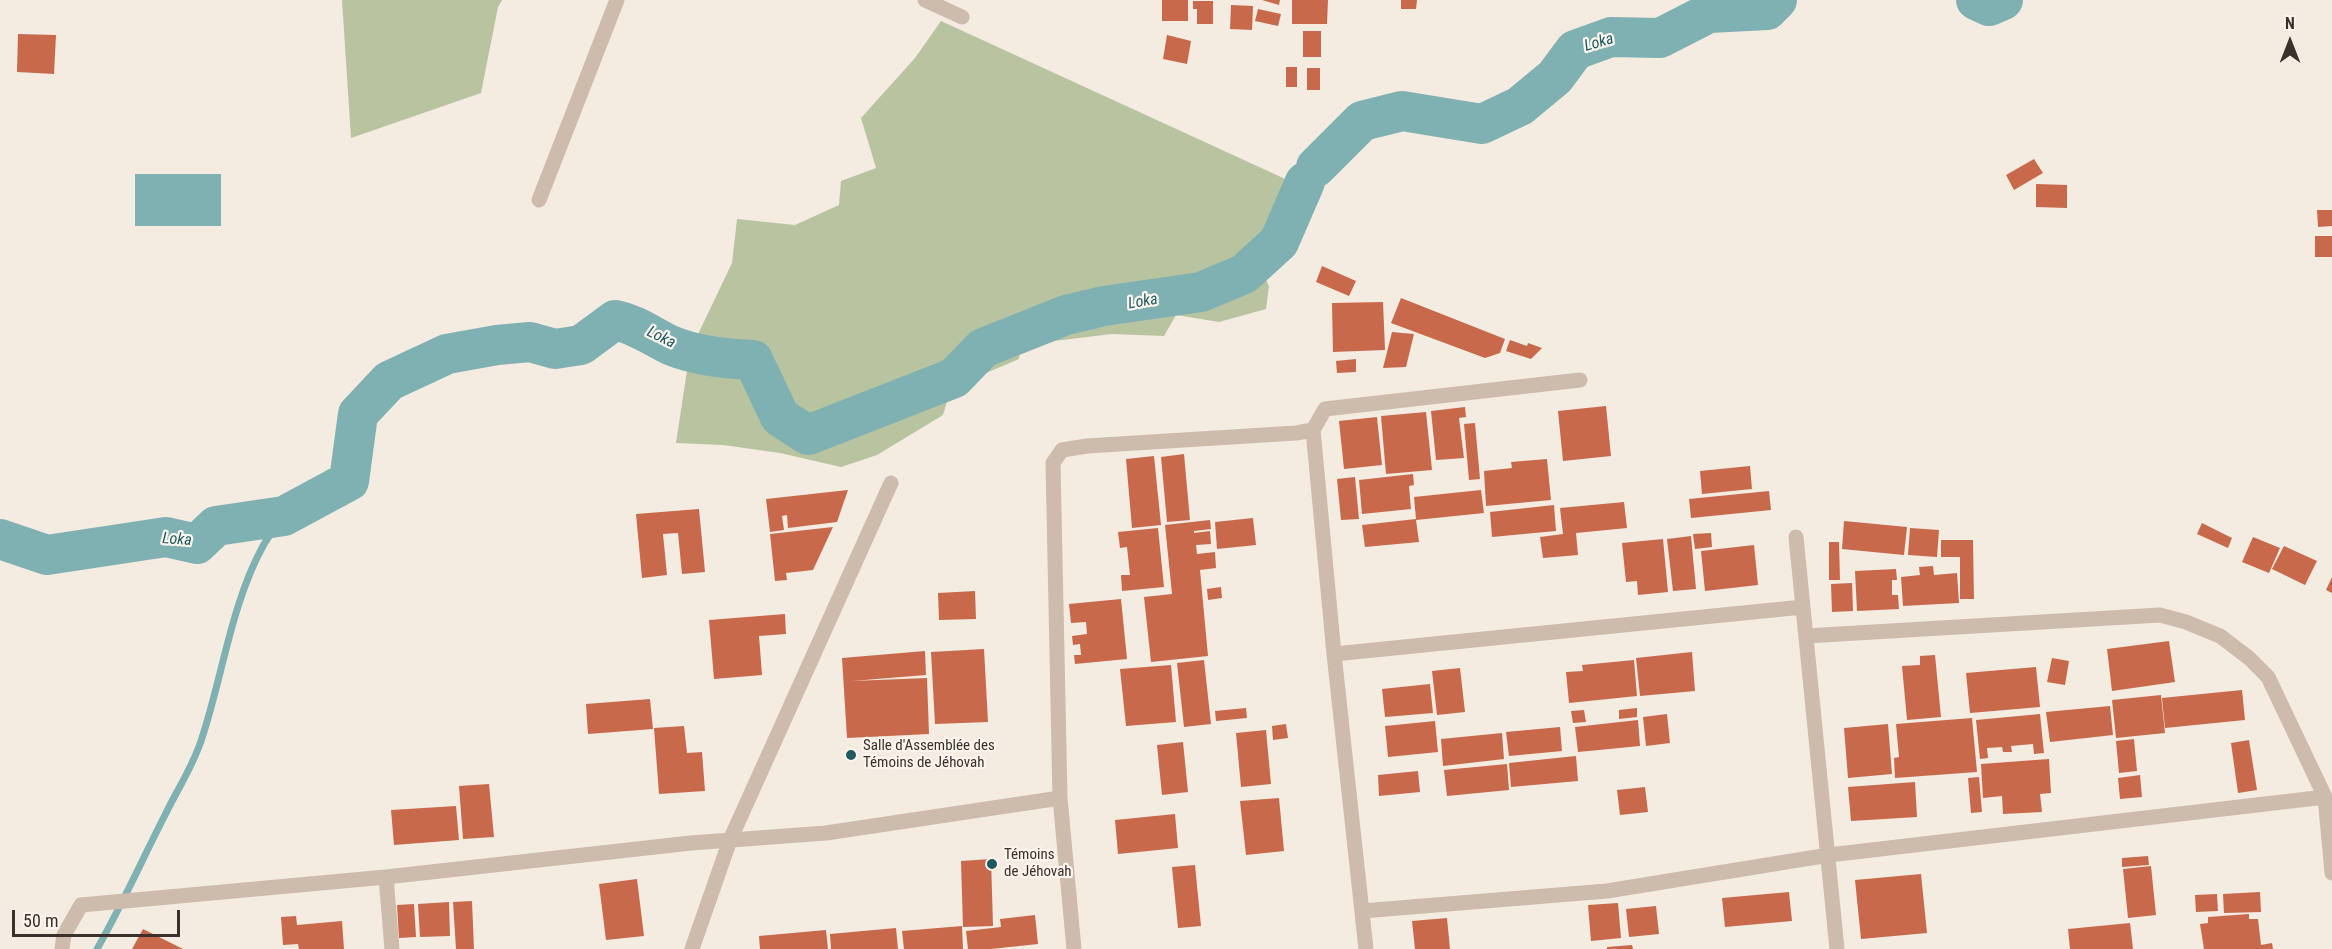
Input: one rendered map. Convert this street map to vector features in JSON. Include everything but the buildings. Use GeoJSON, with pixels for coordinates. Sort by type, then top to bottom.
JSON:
{"type":"FeatureCollection","features":[{"type":"Feature","properties":{"kind":"street"},"geometry":{"type":"LineString","coordinates":[[539,200],[617,0]]}},
{"type":"Feature","properties":{"kind":"street"},"geometry":{"type":"LineString","coordinates":[[925,0],[962,17]]}},
{"type":"Feature","properties":{"kind":"street"},"geometry":{"type":"LineString","coordinates":[[1366,949],[1334,654],[1313,430],[1324,409],[1580,380]]}},
{"type":"Feature","properties":{"kind":"street"},"geometry":{"type":"LineString","coordinates":[[1074,949],[1060,798],[1053,463],[1062,450],[1087,446],[1296,434],[1313,430]]}},
{"type":"Feature","properties":{"kind":"street"},"geometry":{"type":"LineString","coordinates":[[692,949],[729,840],[891,483]]}},
{"type":"Feature","properties":{"kind":"street"},"geometry":{"type":"LineString","coordinates":[[1796,537],[1837,949]]}},
{"type":"Feature","properties":{"kind":"street"},"geometry":{"type":"LineString","coordinates":[[1334,654],[1803,607]]}},
{"type":"Feature","properties":{"kind":"street"},"geometry":{"type":"LineString","coordinates":[[1806,636],[2160,615],[2186,622],[2220,636],[2249,658],[2268,677],[2325,797],[2332,873]]}},
{"type":"Feature","properties":{"kind":"street"},"geometry":{"type":"LineString","coordinates":[[1362,911],[1607,891],[1829,855],[2325,797]]}},
{"type":"Feature","properties":{"kind":"street"},"geometry":{"type":"LineString","coordinates":[[62,949],[64,935],[81,905],[386,877],[729,840],[826,833],[1060,798]]}},
{"type":"Feature","properties":{"kind":"street"},"geometry":{"type":"LineString","coordinates":[[386,877],[392,949]]}},
{"type":"Feature","properties":{"kind":"green space"},"geometry":{"type":"Polygon","coordinates":[[[342,0],[502,0],[498,7],[481,93],[351,138],[342,0]]]}},
{"type":"Feature","properties":{"kind":"green space"},"geometry":{"type":"Polygon","coordinates":[[[941,21],[1294,183],[1279,220],[1257,262],[1269,286],[1266,309],[1219,322],[1176,315],[1164,336],[1112,334],[1021,345],[1019,359],[951,388],[943,415],[877,455],[841,467],[780,453],[723,445],[676,443],[690,351],[732,263],[737,219],[795,225],[839,205],[841,181],[876,168],[861,118],[915,58],[941,21]]]}},
{"type":"Feature","properties":{"kind":"water"},"geometry":{"type":"Polygon","coordinates":[[[135,174],[221,174],[221,226],[135,226],[135,174]]]}},
{"type":"Feature","properties":{"kind":"waterway","name":"Loka"},"geometry":{"type":"LineString","coordinates":[[1316,167],[1362,121],[1402,111],[1482,124],[1520,106],[1555,77],[1575,50],[1611,37],[1660,38],[1709,13],[1767,10],[1777,0]]}},
{"type":"Feature","properties":{"kind":"waterway","name":"Loka"},"geometry":{"type":"LineString","coordinates":[[1976,0],[1989,6],[2003,0]]}},
{"type":"Feature","properties":{"kind":"waterway","name":"Loka"},"geometry":{"type":"LineString","coordinates":[[0,539],[47,555],[166,537],[197,544],[216,526],[284,516],[349,481],[358,414],[389,381],[447,354],[530,342],[555,349],[581,345],[615,320],[630,324],[670,345],[690,352],[721,358],[753,360],[780,417],[808,435],[954,378],[983,348],[1066,315],[1104,306],[1201,292],[1244,274],[1279,242],[1305,182]]}},
{"type":"Feature","properties":{"kind":"waterway"},"geometry":{"type":"LineString","coordinates":[[97,949],[193,760],[201,741],[243,592],[263,546],[284,516]]}},
{"type":"Feature","properties":{"kind":"place","name":"Salle d'Assemblée des Témoins de Jéhovah"},"geometry":{"type":"Point","coordinates":[851,755]}},
{"type":"Feature","properties":{"kind":"place","name":"Témoins de Jéhovah"},"geometry":{"type":"Point","coordinates":[992,864]}}]}
